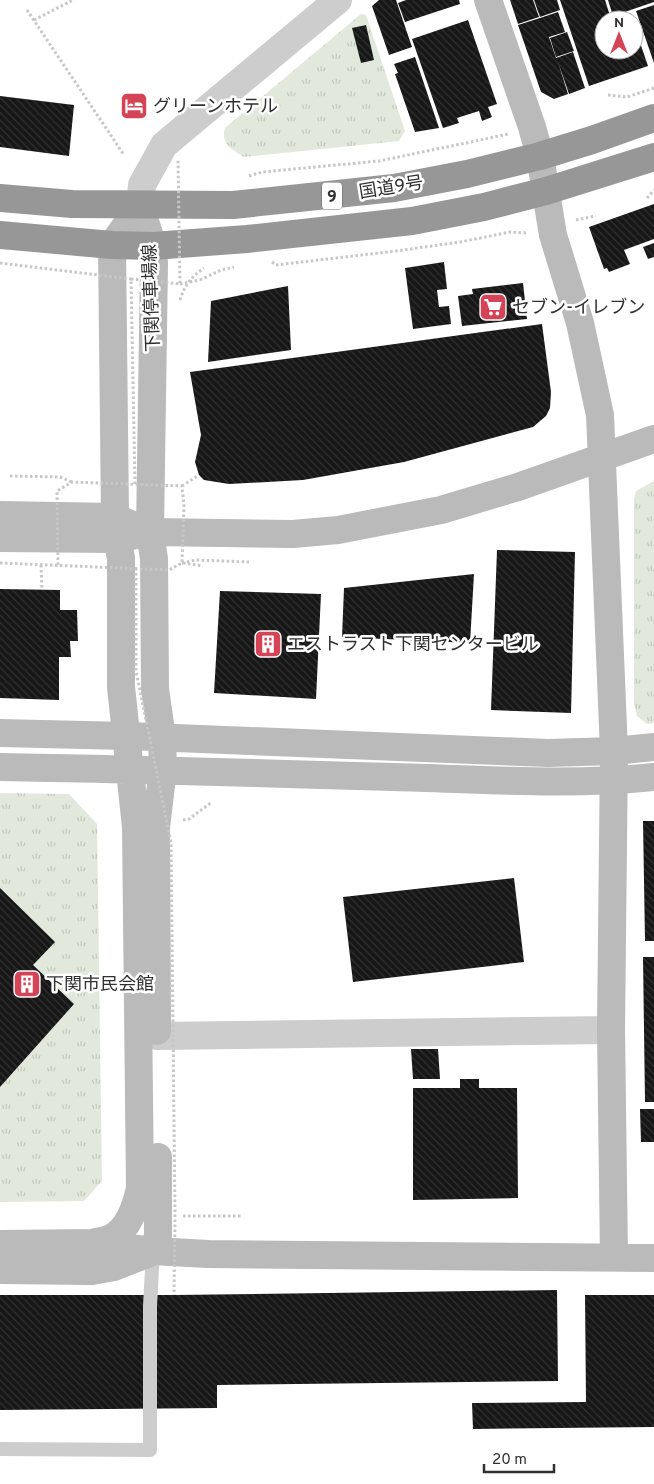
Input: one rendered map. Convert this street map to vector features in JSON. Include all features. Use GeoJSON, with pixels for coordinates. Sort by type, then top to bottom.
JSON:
{"type":"FeatureCollection","features":[{"type":"Feature","properties":{"kind":"highway","name":"国道9号"},"geometry":{"type":"LineString","coordinates":[[0,198],[72,204],[233,206],[394,188],[467,174],[540,156],[654,118]]}},
{"type":"Feature","properties":{"kind":"highway","name":"国道9号"},"geometry":{"type":"LineString","coordinates":[[0,235],[112,245],[153,246],[247,239],[412,221],[484,207],[546,191],[654,157]]}},
{"type":"Feature","properties":{"kind":"street"},"geometry":{"type":"LineString","coordinates":[[140,206],[142,185],[164,144],[338,0]]}},
{"type":"Feature","properties":{"kind":"street"},"geometry":{"type":"LineString","coordinates":[[488,0],[530,119],[540,156],[553,235],[588,355],[600,415],[614,751],[612,1030],[614,1258]]}},
{"type":"Feature","properties":{"kind":"street","name":"下関停車場線"},"geometry":{"type":"LineString","coordinates":[[112,245],[140,206]]}},
{"type":"Feature","properties":{"kind":"street","name":"下関停車場線"},"geometry":{"type":"LineString","coordinates":[[140,206],[153,246],[154,302],[150,532],[154,559],[155,689],[162,738],[163,769],[156,827],[158,1202]]}},
{"type":"Feature","properties":{"kind":"street"},"geometry":{"type":"LineString","coordinates":[[0,1270],[92,1271],[114,1267],[153,1251],[158,1236],[158,1202],[136,827],[129,768],[128,736],[121,687],[121,558],[116,528],[112,245]]}},
{"type":"Feature","properties":{"kind":"street"},"geometry":{"type":"LineString","coordinates":[[0,515],[150,532],[293,534],[338,530],[441,510],[518,487],[654,439]]}},
{"type":"Feature","properties":{"kind":"street"},"geometry":{"type":"LineString","coordinates":[[0,538],[116,528]]}},
{"type":"Feature","properties":{"kind":"street"},"geometry":{"type":"LineString","coordinates":[[0,733],[128,736],[548,753],[614,751],[654,747]]}},
{"type":"Feature","properties":{"kind":"street"},"geometry":{"type":"LineString","coordinates":[[0,767],[129,768],[548,781],[613,781],[654,777]]}},
{"type":"Feature","properties":{"kind":"street"},"geometry":{"type":"LineString","coordinates":[[157,1036],[612,1030]]}},
{"type":"Feature","properties":{"kind":"street"},"geometry":{"type":"LineString","coordinates":[[0,1244],[92,1242],[108,1239],[121,1231],[128,1222],[137,1202],[158,1202]]}},
{"type":"Feature","properties":{"kind":"street"},"geometry":{"type":"LineString","coordinates":[[158,1202],[172,1238],[182,1246],[208,1254]]}},
{"type":"Feature","properties":{"kind":"street"},"geometry":{"type":"LineString","coordinates":[[92,1242],[153,1251],[208,1254],[654,1258]]}},
{"type":"Feature","properties":{"kind":"lane"},"geometry":{"type":"LineString","coordinates":[[0,1449],[150,1450],[150,1306],[153,1251]]}},
{"type":"Feature","properties":{"kind":"path"},"geometry":{"type":"LineString","coordinates":[[34,20],[73,0]]}},
{"type":"Feature","properties":{"kind":"path"},"geometry":{"type":"LineString","coordinates":[[27,10],[124,155]]}},
{"type":"Feature","properties":{"kind":"path"},"geometry":{"type":"LineString","coordinates":[[608,95],[627,97],[654,88]]}},
{"type":"Feature","properties":{"kind":"path"},"geometry":{"type":"LineString","coordinates":[[246,177],[262,172],[379,161],[516,132]]}},
{"type":"Feature","properties":{"kind":"path"},"geometry":{"type":"LineString","coordinates":[[178,160],[180,284]]}},
{"type":"Feature","properties":{"kind":"path"},"geometry":{"type":"LineString","coordinates":[[647,198],[654,190]]}},
{"type":"Feature","properties":{"kind":"path"},"geometry":{"type":"LineString","coordinates":[[584,218],[596,216]]}},
{"type":"Feature","properties":{"kind":"path"},"geometry":{"type":"LineString","coordinates":[[0,263],[180,284],[200,280],[221,270],[234,268]]}},
{"type":"Feature","properties":{"kind":"path"},"geometry":{"type":"LineString","coordinates":[[179,305],[186,286],[191,279],[208,266]]}},
{"type":"Feature","properties":{"kind":"path"},"geometry":{"type":"LineString","coordinates":[[88,269],[97,282]]}},
{"type":"Feature","properties":{"kind":"path"},"geometry":{"type":"LineString","coordinates":[[131,279],[134,484]]}},
{"type":"Feature","properties":{"kind":"path"},"geometry":{"type":"LineString","coordinates":[[10,476],[60,477],[72,482],[182,486],[199,475]]}},
{"type":"Feature","properties":{"kind":"path"},"geometry":{"type":"LineString","coordinates":[[176,478],[176,488]]}},
{"type":"Feature","properties":{"kind":"path"},"geometry":{"type":"LineString","coordinates":[[97,487],[99,480]]}},
{"type":"Feature","properties":{"kind":"path"},"geometry":{"type":"LineString","coordinates":[[58,565],[57,491],[72,482]]}},
{"type":"Feature","properties":{"kind":"path"},"geometry":{"type":"LineString","coordinates":[[182,486],[184,506],[182,563]]}},
{"type":"Feature","properties":{"kind":"path"},"geometry":{"type":"LineString","coordinates":[[55,498],[64,498]]}},
{"type":"Feature","properties":{"kind":"path"},"geometry":{"type":"LineString","coordinates":[[179,502],[190,513]]}},
{"type":"Feature","properties":{"kind":"path"},"geometry":{"type":"LineString","coordinates":[[0,563],[169,570],[182,563],[196,560],[249,562]]}},
{"type":"Feature","properties":{"kind":"path"},"geometry":{"type":"LineString","coordinates":[[182,563],[203,566]]}},
{"type":"Feature","properties":{"kind":"path"},"geometry":{"type":"LineString","coordinates":[[41,565],[42,590]]}},
{"type":"Feature","properties":{"kind":"path"},"geometry":{"type":"LineString","coordinates":[[136,568],[136,671],[170,843],[158,1202],[174,1295]]}},
{"type":"Feature","properties":{"kind":"path"},"geometry":{"type":"LineString","coordinates":[[167,822],[190,819],[212,802]]}},
{"type":"Feature","properties":{"kind":"path"},"geometry":{"type":"LineString","coordinates":[[158,1202],[242,1216]]}},
{"type":"Feature","properties":{"kind":"green space"},"geometry":{"type":"Polygon","coordinates":[[[361,14],[366,15],[405,131],[399,141],[244,157],[228,146],[224,138],[225,128],[361,14]]]}},
{"type":"Feature","properties":{"kind":"green space"},"geometry":{"type":"Polygon","coordinates":[[[654,481],[654,723],[647,724],[637,716],[634,704],[634,499],[636,491],[654,481]]]}},
{"type":"Feature","properties":{"kind":"green space"},"geometry":{"type":"Polygon","coordinates":[[[0,793],[69,794],[97,824],[102,1181],[84,1201],[0,1202],[0,793]]]}},
{"type":"Feature","properties":{"kind":"building"},"geometry":{"type":"Polygon","coordinates":[[[379,0],[396,0],[412,47],[389,55],[372,6],[379,0]]]}},
{"type":"Feature","properties":{"kind":"building"},"geometry":{"type":"Polygon","coordinates":[[[406,0],[459,0],[460,4],[405,22],[398,3],[406,0]]]}},
{"type":"Feature","properties":{"kind":"building"},"geometry":{"type":"Polygon","coordinates":[[[510,0],[533,0],[539,17],[518,24],[510,0]]]}},
{"type":"Feature","properties":{"kind":"building"},"geometry":{"type":"Polygon","coordinates":[[[534,0],[557,0],[560,10],[540,17],[534,0]]]}},
{"type":"Feature","properties":{"kind":"building"},"geometry":{"type":"Polygon","coordinates":[[[560,0],[605,0],[608,10],[594,10],[594,60],[644,60],[644,54],[648,66],[589,86],[560,0]]]}},
{"type":"Feature","properties":{"kind":"building"},"geometry":{"type":"Polygon","coordinates":[[[608,0],[654,0],[654,2],[631,10],[611,10],[608,0]]]}},
{"type":"Feature","properties":{"kind":"building"},"geometry":{"type":"Polygon","coordinates":[[[654,5],[654,63],[644,34],[644,10],[639,10],[654,5]]]}},
{"type":"Feature","properties":{"kind":"building"},"geometry":{"type":"Polygon","coordinates":[[[558,12],[565,32],[549,37],[556,58],[573,52],[585,88],[569,94],[558,62],[568,94],[554,99],[541,92],[518,25],[558,12]]]}},
{"type":"Feature","properties":{"kind":"building"},"geometry":{"type":"Polygon","coordinates":[[[468,20],[497,104],[488,107],[492,117],[482,121],[479,111],[457,118],[459,123],[443,128],[412,39],[468,20]]]}},
{"type":"Feature","properties":{"kind":"building"},"geometry":{"type":"Polygon","coordinates":[[[366,25],[374,60],[361,63],[352,28],[366,25]]]}},
{"type":"Feature","properties":{"kind":"building"},"geometry":{"type":"Polygon","coordinates":[[[567,32],[574,51],[556,57],[550,38],[567,32]]]}},
{"type":"Feature","properties":{"kind":"building"},"geometry":{"type":"Polygon","coordinates":[[[415,57],[439,128],[415,132],[395,74],[398,73],[394,64],[415,57]]]}},
{"type":"Feature","properties":{"kind":"building"},"geometry":{"type":"Polygon","coordinates":[[[0,96],[74,105],[69,156],[0,147],[0,96]]]}},
{"type":"Feature","properties":{"kind":"building"},"geometry":{"type":"Polygon","coordinates":[[[654,204],[654,239],[624,250],[630,264],[609,272],[607,268],[604,269],[589,227],[654,204]]]}},
{"type":"Feature","properties":{"kind":"building"},"geometry":{"type":"Polygon","coordinates":[[[654,243],[654,257],[648,259],[643,247],[654,243]]]}},
{"type":"Feature","properties":{"kind":"building"},"geometry":{"type":"Polygon","coordinates":[[[444,262],[447,289],[437,290],[439,307],[449,306],[451,324],[413,329],[405,268],[444,262]]]}},
{"type":"Feature","properties":{"kind":"building","name":"セブン-イレブン"},"geometry":{"type":"Polygon","coordinates":[[[523,283],[527,319],[462,326],[458,296],[473,294],[472,289],[523,283]]]}},
{"type":"Feature","properties":{"kind":"building"},"geometry":{"type":"Polygon","coordinates":[[[288,286],[291,350],[208,362],[211,301],[288,286]]]}},
{"type":"Feature","properties":{"kind":"building"},"geometry":{"type":"Polygon","coordinates":[[[542,324],[551,392],[550,408],[546,416],[533,427],[404,462],[303,480],[229,484],[204,480],[199,475],[195,462],[201,435],[190,372],[542,324]]]}},
{"type":"Feature","properties":{"kind":"building"},"geometry":{"type":"Polygon","coordinates":[[[497,550],[575,552],[571,713],[491,710],[497,550]]]}},
{"type":"Feature","properties":{"kind":"building"},"geometry":{"type":"Polygon","coordinates":[[[474,574],[470,643],[342,637],[344,588],[474,574]]]}},
{"type":"Feature","properties":{"kind":"building"},"geometry":{"type":"Polygon","coordinates":[[[0,589],[60,590],[60,610],[77,610],[78,641],[70,641],[71,657],[59,657],[59,700],[0,698],[0,589]]]}},
{"type":"Feature","properties":{"kind":"building","name":"エストラスト下関センタービル"},"geometry":{"type":"Polygon","coordinates":[[[220,591],[321,594],[316,699],[214,693],[220,591]]]}},
{"type":"Feature","properties":{"kind":"building"},"geometry":{"type":"Polygon","coordinates":[[[643,821],[654,821],[654,941],[645,941],[643,821]]]}},
{"type":"Feature","properties":{"kind":"building"},"geometry":{"type":"Polygon","coordinates":[[[514,878],[524,962],[353,982],[343,897],[514,878]]]}},
{"type":"Feature","properties":{"kind":"building","name":"下関市民会館"},"geometry":{"type":"Polygon","coordinates":[[[0,888],[55,942],[33,965],[74,1004],[0,1087],[0,888]]]}},
{"type":"Feature","properties":{"kind":"building"},"geometry":{"type":"Polygon","coordinates":[[[643,957],[654,957],[654,1102],[645,1102],[643,957]]]}},
{"type":"Feature","properties":{"kind":"building"},"geometry":{"type":"Polygon","coordinates":[[[411,1049],[438,1049],[440,1079],[413,1079],[411,1049]]]}},
{"type":"Feature","properties":{"kind":"building"},"geometry":{"type":"Polygon","coordinates":[[[460,1079],[479,1079],[479,1088],[517,1088],[518,1198],[413,1200],[413,1088],[460,1088],[460,1079]]]}},
{"type":"Feature","properties":{"kind":"building"},"geometry":{"type":"Polygon","coordinates":[[[640,1109],[654,1109],[654,1142],[641,1142],[640,1109]]]}},
{"type":"Feature","properties":{"kind":"building"},"geometry":{"type":"Polygon","coordinates":[[[557,1290],[558,1381],[217,1385],[217,1408],[0,1410],[0,1295],[174,1295],[557,1290]]]}},
{"type":"Feature","properties":{"kind":"building"},"geometry":{"type":"Polygon","coordinates":[[[585,1295],[654,1295],[654,1427],[473,1429],[472,1403],[586,1402],[585,1295]]]}},
{"type":"Feature","properties":{"kind":"place","name":"グリーンホテル"},"geometry":{"type":"Point","coordinates":[134,106]}},
{"type":"Feature","properties":{"kind":"place","name":"セブン-イレブン"},"geometry":{"type":"Point","coordinates":[493,307]}},
{"type":"Feature","properties":{"kind":"place","name":"エストラスト下関センタービル"},"geometry":{"type":"Point","coordinates":[268,644]}},
{"type":"Feature","properties":{"kind":"place","name":"下関市民会館"},"geometry":{"type":"Point","coordinates":[27,984]}}]}
